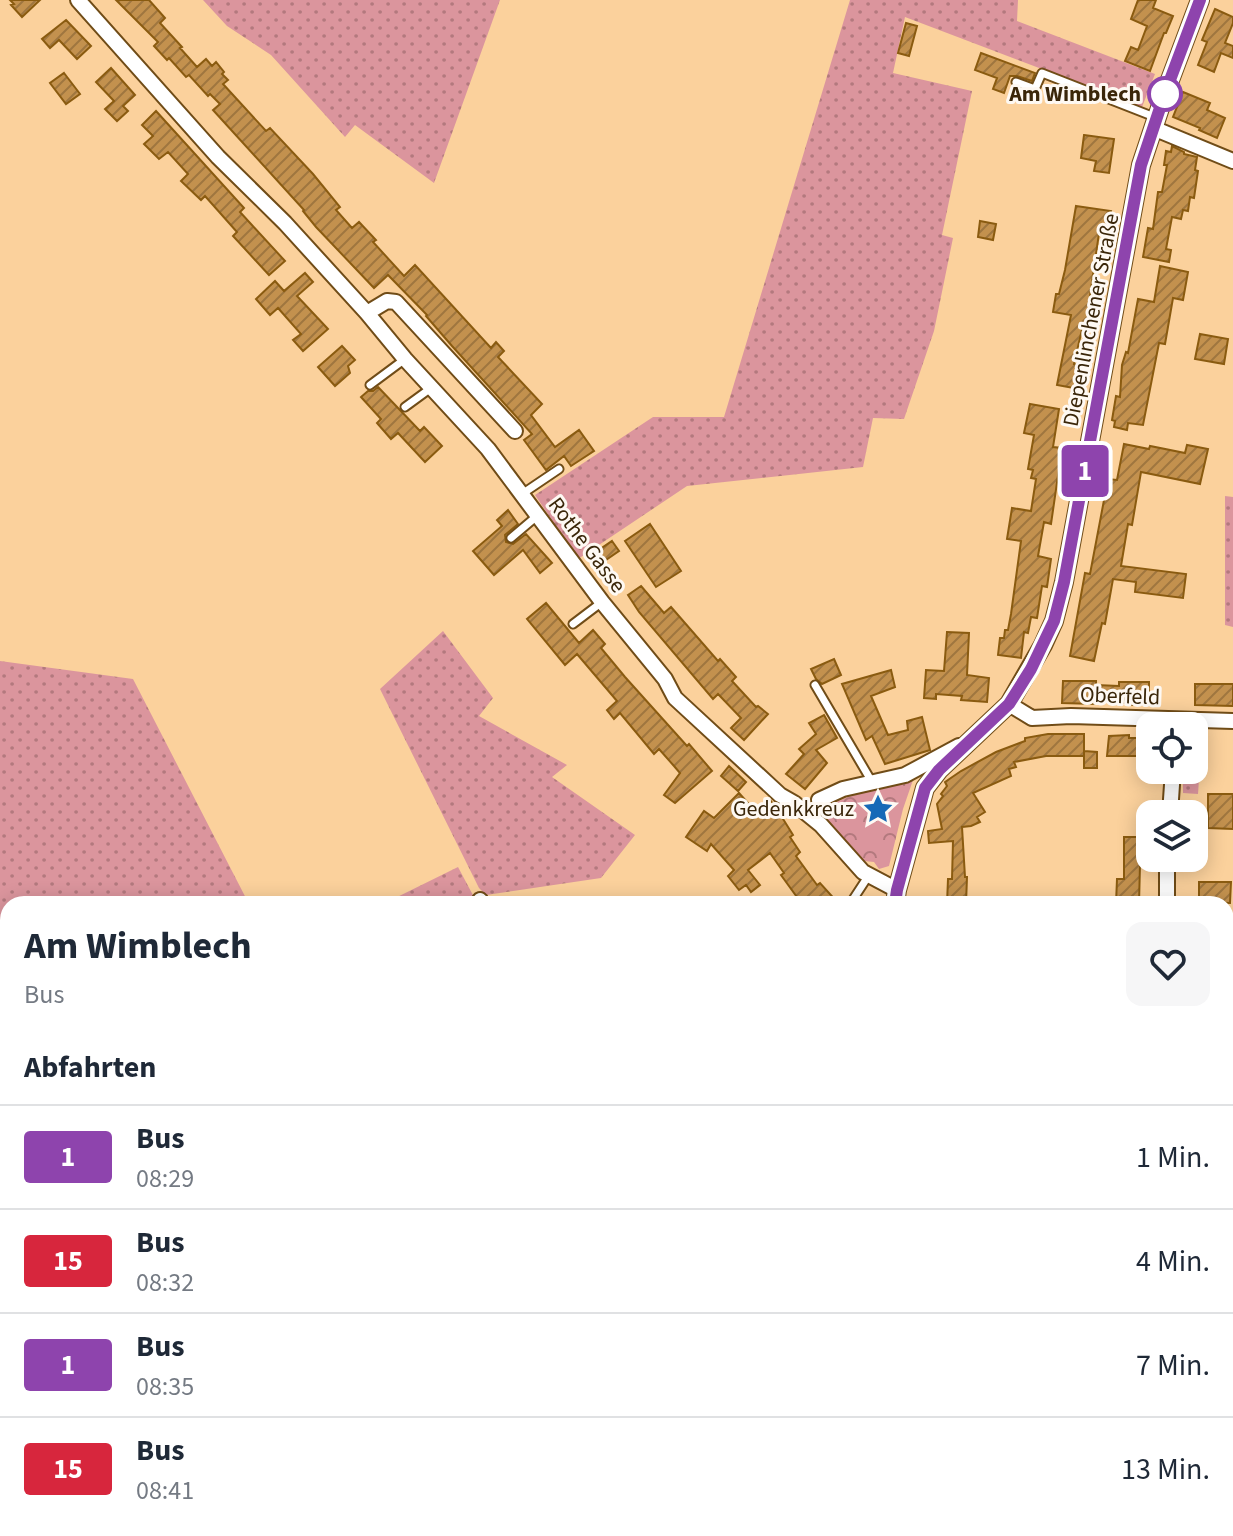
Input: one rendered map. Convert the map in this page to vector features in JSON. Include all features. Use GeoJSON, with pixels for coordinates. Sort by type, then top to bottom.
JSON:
{"type":"FeatureCollection","features":[{"type":"Feature","properties":{"kind":"street","name":"Rothe Gasse"},"geometry":{"type":"LineString","coordinates":[[78,0],[218,157],[285,223],[488,449],[602,602],[665,679],[675,698],[780,795],[821,825],[869,875]]}},
{"type":"Feature","properties":{"kind":"street","name":"Diepenlinchener Straße"},"geometry":{"type":"LineString","coordinates":[[896,896],[925,788],[939,770],[1009,704],[1031,669],[1054,621],[1064,582],[1141,165],[1200,0]]}},
{"type":"Feature","properties":{"kind":"street"},"geometry":{"type":"LineString","coordinates":[[1155,123],[1233,161]]}},
{"type":"Feature","properties":{"kind":"street"},"geometry":{"type":"LineString","coordinates":[[367,313],[387,301],[396,302],[515,431]]}},
{"type":"Feature","properties":{"kind":"street","name":"Oberfeld"},"geometry":{"type":"LineString","coordinates":[[1009,704],[1032,718],[1071,716],[1136,720]]}},
{"type":"Feature","properties":{"kind":"street","name":"Oberfeld"},"geometry":{"type":"LineString","coordinates":[[1208,722],[1233,721]]}},
{"type":"Feature","properties":{"kind":"street"},"geometry":{"type":"LineString","coordinates":[[819,800],[843,789],[905,775],[977,736]]}},
{"type":"Feature","properties":{"kind":"street"},"geometry":{"type":"LineString","coordinates":[[1167,872],[1167,896]]}},
{"type":"Feature","properties":{"kind":"street"},"geometry":{"type":"LineString","coordinates":[[869,875],[895,896]]}},
{"type":"Feature","properties":{"kind":"lane"},"geometry":{"type":"LineString","coordinates":[[1016,82],[1035,89],[1042,73],[1155,123]]}},
{"type":"Feature","properties":{"kind":"lane"},"geometry":{"type":"LineString","coordinates":[[370,385],[405,359]]}},
{"type":"Feature","properties":{"kind":"lane"},"geometry":{"type":"LineString","coordinates":[[405,407],[431,388]]}},
{"type":"Feature","properties":{"kind":"lane"},"geometry":{"type":"LineString","coordinates":[[522,494],[559,469]]}},
{"type":"Feature","properties":{"kind":"lane"},"geometry":{"type":"LineString","coordinates":[[511,538],[537,516]]}},
{"type":"Feature","properties":{"kind":"lane"},"geometry":{"type":"LineString","coordinates":[[573,624],[602,602]]}},
{"type":"Feature","properties":{"kind":"lane"},"geometry":{"type":"LineString","coordinates":[[815,685],[872,782]]}},
{"type":"Feature","properties":{"kind":"lane"},"geometry":{"type":"LineString","coordinates":[[855,896],[869,875]]}},
{"type":"Feature","properties":{"kind":"green space"},"geometry":{"type":"Polygon","coordinates":[[[203,0],[500,0],[434,183],[355,125],[345,137],[271,55],[227,26],[203,0]]]}},
{"type":"Feature","properties":{"kind":"green space"},"geometry":{"type":"Polygon","coordinates":[[[850,0],[1018,0],[1017,21],[1155,74],[1142,107],[905,17],[893,73],[972,91],[942,235],[953,238],[934,331],[904,419],[873,418],[863,467],[687,486],[578,559],[535,495],[653,417],[724,417],[850,0]]]}},
{"type":"Feature","properties":{"kind":"green space"},"geometry":{"type":"Polygon","coordinates":[[[1225,496],[1233,497],[1233,627],[1225,625],[1225,496]]]}},
{"type":"Feature","properties":{"kind":"green space"},"geometry":{"type":"Polygon","coordinates":[[[443,631],[493,698],[479,716],[567,765],[552,777],[635,835],[601,878],[486,895],[479,888],[380,689],[443,631]]]}},
{"type":"Feature","properties":{"kind":"green space"},"geometry":{"type":"Polygon","coordinates":[[[0,661],[133,679],[245,896],[0,896],[0,661]]]}},
{"type":"Feature","properties":{"kind":"green space"},"geometry":{"type":"Polygon","coordinates":[[[913,780],[889,866],[879,869],[874,862],[864,861],[820,812],[853,795],[913,780]]]}},
{"type":"Feature","properties":{"kind":"green space"},"geometry":{"type":"Polygon","coordinates":[[[1183,784],[1199,784],[1198,794],[1183,793],[1183,784]]]}},
{"type":"Feature","properties":{"kind":"green space"},"geometry":{"type":"Polygon","coordinates":[[[458,867],[473,896],[399,896],[458,867]]]}},
{"type":"Feature","properties":{"kind":"building"},"geometry":{"type":"Polygon","coordinates":[[[10,0],[40,0],[22,17],[10,0]]]}},
{"type":"Feature","properties":{"kind":"building"},"geometry":{"type":"Polygon","coordinates":[[[116,0],[149,0],[165,18],[160,23],[197,67],[206,59],[212,66],[216,62],[228,80],[223,84],[266,131],[270,128],[313,174],[340,207],[336,210],[352,228],[359,222],[404,276],[415,265],[491,348],[496,342],[504,351],[498,357],[542,404],[531,415],[555,447],[579,430],[594,451],[571,466],[564,456],[546,470],[524,440],[532,434],[427,315],[388,275],[374,288],[213,110],[220,104],[189,75],[186,77],[169,58],[167,60],[154,46],[158,42],[116,0]]]}},
{"type":"Feature","properties":{"kind":"building"},"geometry":{"type":"Polygon","coordinates":[[[1138,0],[1156,0],[1153,8],[1173,16],[1150,71],[1125,61],[1131,47],[1138,50],[1147,26],[1131,19],[1138,0]]]}},
{"type":"Feature","properties":{"kind":"building"},"geometry":{"type":"Polygon","coordinates":[[[1215,9],[1233,17],[1225,43],[1233,46],[1233,58],[1221,53],[1214,72],[1198,65],[1207,42],[1202,40],[1215,9]]]}},
{"type":"Feature","properties":{"kind":"building"},"geometry":{"type":"Polygon","coordinates":[[[66,20],[91,46],[77,59],[59,40],[50,48],[42,39],[66,20]]]}},
{"type":"Feature","properties":{"kind":"building"},"geometry":{"type":"Polygon","coordinates":[[[906,23],[917,26],[909,56],[898,53],[906,23]]]}},
{"type":"Feature","properties":{"kind":"building"},"geometry":{"type":"Polygon","coordinates":[[[981,53],[1035,73],[1032,81],[1010,76],[1004,93],[993,89],[997,78],[975,70],[981,53]]]}},
{"type":"Feature","properties":{"kind":"building"},"geometry":{"type":"Polygon","coordinates":[[[111,68],[135,95],[123,106],[128,111],[117,121],[105,109],[114,101],[96,82],[111,68]]]}},
{"type":"Feature","properties":{"kind":"building"},"geometry":{"type":"Polygon","coordinates":[[[64,73],[80,94],[66,104],[50,83],[64,73]]]}},
{"type":"Feature","properties":{"kind":"building"},"geometry":{"type":"Polygon","coordinates":[[[1183,92],[1210,103],[1207,110],[1225,118],[1217,138],[1173,117],[1183,92]]]}},
{"type":"Feature","properties":{"kind":"building"},"geometry":{"type":"Polygon","coordinates":[[[156,111],[244,208],[240,212],[285,261],[269,275],[233,236],[237,232],[205,196],[201,200],[181,181],[188,174],[168,152],[159,159],[144,144],[153,136],[142,125],[156,111]]]}},
{"type":"Feature","properties":{"kind":"building"},"geometry":{"type":"Polygon","coordinates":[[[1084,135],[1114,139],[1109,173],[1094,171],[1096,161],[1081,158],[1084,135]]]}},
{"type":"Feature","properties":{"kind":"building"},"geometry":{"type":"Polygon","coordinates":[[[1172,146],[1184,154],[1197,157],[1195,170],[1198,171],[1194,198],[1190,197],[1188,211],[1183,210],[1181,219],[1172,217],[1166,249],[1171,250],[1169,262],[1143,257],[1148,228],[1153,229],[1158,192],[1162,192],[1166,151],[1171,152],[1172,146]]]}},
{"type":"Feature","properties":{"kind":"building"},"geometry":{"type":"Polygon","coordinates":[[[1076,206],[1111,211],[1107,234],[1099,233],[1090,296],[1096,297],[1091,326],[1083,325],[1074,364],[1078,365],[1074,388],[1057,385],[1071,315],[1053,312],[1065,270],[1076,206]]]}},
{"type":"Feature","properties":{"kind":"building"},"geometry":{"type":"Polygon","coordinates":[[[980,221],[996,224],[993,240],[978,237],[980,221]]]}},
{"type":"Feature","properties":{"kind":"building"},"geometry":{"type":"Polygon","coordinates":[[[1160,266],[1188,272],[1183,300],[1173,298],[1165,344],[1159,343],[1143,425],[1128,423],[1127,430],[1114,427],[1115,421],[1112,420],[1116,396],[1120,397],[1122,365],[1128,353],[1138,299],[1154,302],[1160,266]]]}},
{"type":"Feature","properties":{"kind":"building"},"geometry":{"type":"Polygon","coordinates":[[[305,273],[313,282],[297,296],[328,329],[303,351],[293,340],[301,334],[278,308],[270,315],[256,299],[275,281],[284,291],[305,273]]]}},
{"type":"Feature","properties":{"kind":"building"},"geometry":{"type":"Polygon","coordinates":[[[1200,334],[1228,339],[1224,364],[1195,359],[1200,334]]]}},
{"type":"Feature","properties":{"kind":"building"},"geometry":{"type":"Polygon","coordinates":[[[342,346],[355,360],[348,366],[350,373],[335,386],[318,367],[342,346]]]}},
{"type":"Feature","properties":{"kind":"building"},"geometry":{"type":"Polygon","coordinates":[[[378,387],[420,431],[424,427],[442,446],[425,462],[398,433],[391,439],[377,423],[381,419],[361,397],[378,387]]]}},
{"type":"Feature","properties":{"kind":"building"},"geometry":{"type":"Polygon","coordinates":[[[1030,404],[1059,409],[1053,447],[1062,448],[1051,524],[1044,522],[1038,556],[1051,559],[1047,587],[1042,586],[1037,618],[1031,617],[1028,633],[1024,632],[1021,658],[998,655],[1000,638],[1004,638],[1005,630],[1008,630],[1021,541],[1007,539],[1012,508],[1031,511],[1036,479],[1031,478],[1033,470],[1028,469],[1034,435],[1024,433],[1030,404]]]}},
{"type":"Feature","properties":{"kind":"building"},"geometry":{"type":"Polygon","coordinates":[[[1124,444],[1185,453],[1187,445],[1208,449],[1200,484],[1141,472],[1132,525],[1128,524],[1121,566],[1186,574],[1183,598],[1135,592],[1136,582],[1113,579],[1094,661],[1070,656],[1085,573],[1090,574],[1108,479],[1117,480],[1124,444]]]}},
{"type":"Feature","properties":{"kind":"building"},"geometry":{"type":"Polygon","coordinates":[[[508,510],[518,524],[505,535],[506,542],[513,544],[526,534],[552,563],[540,573],[523,550],[494,575],[473,551],[502,526],[497,520],[508,510]]]}},
{"type":"Feature","properties":{"kind":"building"},"geometry":{"type":"Polygon","coordinates":[[[650,524],[681,571],[656,587],[625,541],[650,524]]]}},
{"type":"Feature","properties":{"kind":"building"},"geometry":{"type":"Polygon","coordinates":[[[612,541],[619,551],[597,566],[590,556],[612,541]]]}},
{"type":"Feature","properties":{"kind":"building"},"geometry":{"type":"Polygon","coordinates":[[[641,586],[664,613],[671,607],[736,677],[732,681],[756,707],[768,714],[744,740],[731,728],[741,718],[718,694],[713,699],[639,612],[628,595],[641,586]]]}},
{"type":"Feature","properties":{"kind":"building"},"geometry":{"type":"Polygon","coordinates":[[[546,603],[579,643],[593,630],[605,644],[601,648],[625,677],[712,771],[675,803],[664,795],[680,773],[659,749],[654,754],[620,713],[614,719],[607,710],[617,701],[577,654],[565,665],[527,619],[546,603]]]}},
{"type":"Feature","properties":{"kind":"building"},"geometry":{"type":"Polygon","coordinates":[[[947,632],[969,633],[967,675],[989,678],[987,702],[936,694],[936,699],[924,698],[926,670],[944,671],[947,632]]]}},
{"type":"Feature","properties":{"kind":"building"},"geometry":{"type":"Polygon","coordinates":[[[834,659],[841,675],[822,684],[811,669],[834,659]]]}},
{"type":"Feature","properties":{"kind":"building"},"geometry":{"type":"Polygon","coordinates":[[[891,670],[895,687],[871,696],[888,735],[908,730],[907,721],[922,717],[930,750],[885,764],[872,736],[866,740],[842,684],[891,670]]]}},
{"type":"Feature","properties":{"kind":"building"},"geometry":{"type":"Polygon","coordinates":[[[1063,681],[1096,681],[1096,685],[1119,686],[1119,682],[1149,682],[1149,705],[1128,705],[1119,703],[1119,699],[1095,698],[1095,704],[1062,703],[1063,681]]]}},
{"type":"Feature","properties":{"kind":"building"},"geometry":{"type":"Polygon","coordinates":[[[1195,684],[1233,684],[1233,706],[1195,705],[1195,684]]]}},
{"type":"Feature","properties":{"kind":"building"},"geometry":{"type":"Polygon","coordinates":[[[824,715],[837,738],[816,750],[827,763],[805,789],[786,774],[804,754],[799,749],[816,734],[809,723],[824,715]]]}},
{"type":"Feature","properties":{"kind":"building"},"geometry":{"type":"Polygon","coordinates":[[[1048,734],[1084,734],[1084,756],[1046,756],[1014,762],[1016,767],[1009,769],[1011,776],[973,793],[985,812],[977,817],[980,822],[962,827],[966,896],[947,896],[948,879],[952,879],[953,841],[929,843],[928,831],[942,829],[937,804],[947,786],[945,782],[996,752],[1025,741],[1025,738],[1048,734]]]}},
{"type":"Feature","properties":{"kind":"building"},"geometry":{"type":"Polygon","coordinates":[[[1129,735],[1129,738],[1136,738],[1136,756],[1107,756],[1109,736],[1129,735]]]}},
{"type":"Feature","properties":{"kind":"building"},"geometry":{"type":"Polygon","coordinates":[[[1084,751],[1097,752],[1097,768],[1084,768],[1084,751]]]}},
{"type":"Feature","properties":{"kind":"building"},"geometry":{"type":"Polygon","coordinates":[[[729,766],[746,782],[738,791],[721,776],[729,766]]]}},
{"type":"Feature","properties":{"kind":"building"},"geometry":{"type":"Polygon","coordinates":[[[739,793],[755,811],[769,799],[793,835],[790,837],[800,852],[796,856],[817,885],[820,883],[832,896],[796,896],[770,853],[748,870],[760,885],[751,892],[746,885],[739,890],[728,876],[734,870],[711,844],[707,851],[686,837],[704,811],[714,818],[739,793]]]}},
{"type":"Feature","properties":{"kind":"building"},"geometry":{"type":"Polygon","coordinates":[[[1208,794],[1233,794],[1233,829],[1208,828],[1208,794]]]}},
{"type":"Feature","properties":{"kind":"building"},"geometry":{"type":"Polygon","coordinates":[[[1124,837],[1136,837],[1139,896],[1116,896],[1117,879],[1124,879],[1124,837]]]}},
{"type":"Feature","properties":{"kind":"building"},"geometry":{"type":"Polygon","coordinates":[[[1199,882],[1231,882],[1230,896],[1199,896],[1199,882]]]}},
{"type":"Feature","properties":{"kind":"bus line","name":"1"},"geometry":{"type":"LineString","coordinates":[[896,896],[925,788],[939,770],[1009,704],[1031,669],[1054,621],[1064,582],[1141,165],[1200,0]]}},
{"type":"Feature","properties":{"kind":"place","name":"Am Wimblech"},"geometry":{"type":"Point","coordinates":[1165,94]}},
{"type":"Feature","properties":{"kind":"place","name":"Gedenkkreuz"},"geometry":{"type":"Point","coordinates":[878,809]}}]}
